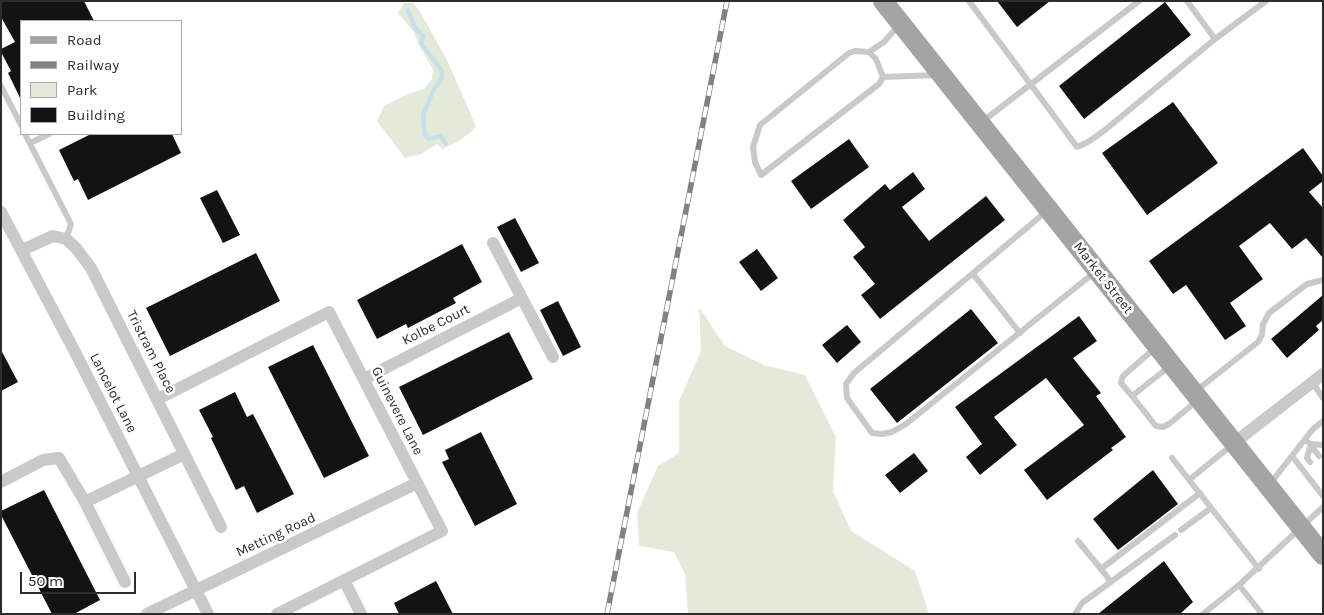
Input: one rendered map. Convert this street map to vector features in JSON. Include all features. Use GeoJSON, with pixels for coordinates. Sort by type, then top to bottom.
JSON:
{"type":"FeatureCollection","features":[{"type":"Feature","properties":{"kind":"main road","name":"Market Street"},"geometry":{"type":"LineString","coordinates":[[883,1],[1196,396],[1321,550]]}},
{"type":"Feature","properties":{"kind":"street","name":"Lancelot Lane"},"geometry":{"type":"LineString","coordinates":[[1,212],[75,352],[208,614]]}},
{"type":"Feature","properties":{"kind":"street"},"geometry":{"type":"LineString","coordinates":[[22,250],[54,236],[66,239]]}},
{"type":"Feature","properties":{"kind":"street","name":"Tristram Place"},"geometry":{"type":"LineString","coordinates":[[66,239],[76,248],[91,268],[222,526]]}},
{"type":"Feature","properties":{"kind":"street"},"geometry":{"type":"LineString","coordinates":[[493,242],[553,357]]}},
{"type":"Feature","properties":{"kind":"street","name":"Kolbe Court"},"geometry":{"type":"LineString","coordinates":[[364,379],[522,298]]}},
{"type":"Feature","properties":{"kind":"street","name":"Guinevere Lane"},"geometry":{"type":"LineString","coordinates":[[158,399],[329,312],[442,531],[277,614]]}},
{"type":"Feature","properties":{"kind":"street"},"geometry":{"type":"LineString","coordinates":[[1234,443],[1323,374]]}},
{"type":"Feature","properties":{"kind":"street"},"geometry":{"type":"LineString","coordinates":[[85,502],[184,454]]}},
{"type":"Feature","properties":{"kind":"street"},"geometry":{"type":"LineString","coordinates":[[1,482],[43,460],[59,458],[85,502],[125,582]]}},
{"type":"Feature","properties":{"kind":"street","name":"Metting Road"},"geometry":{"type":"LineString","coordinates":[[147,614],[417,483]]}},
{"type":"Feature","properties":{"kind":"street"},"geometry":{"type":"LineString","coordinates":[[344,580],[361,614]]}},
{"type":"Feature","properties":{"kind":"lane"},"geometry":{"type":"LineString","coordinates":[[969,1],[1077,147],[1105,130],[1216,39],[1266,1]]}},
{"type":"Feature","properties":{"kind":"lane"},"geometry":{"type":"LineString","coordinates":[[980,124],[1139,1]]}},
{"type":"Feature","properties":{"kind":"lane"},"geometry":{"type":"LineString","coordinates":[[1188,1],[1216,39]]}},
{"type":"Feature","properties":{"kind":"lane"},"geometry":{"type":"LineString","coordinates":[[883,77],[879,84],[761,175],[755,162],[753,147],[760,125],[849,53],[855,51],[869,52],[884,42],[900,23]]}},
{"type":"Feature","properties":{"kind":"lane"},"geometry":{"type":"LineString","coordinates":[[869,52],[876,59],[883,77]]}},
{"type":"Feature","properties":{"kind":"lane"},"geometry":{"type":"LineString","coordinates":[[883,77],[942,75]]}},
{"type":"Feature","properties":{"kind":"lane"},"geometry":{"type":"LineString","coordinates":[[1,86],[20,124]]}},
{"type":"Feature","properties":{"kind":"lane"},"geometry":{"type":"LineString","coordinates":[[26,135],[71,224],[66,239]]}},
{"type":"Feature","properties":{"kind":"lane"},"geometry":{"type":"LineString","coordinates":[[30,143],[47,135]]}},
{"type":"Feature","properties":{"kind":"lane"},"geometry":{"type":"LineString","coordinates":[[1048,209],[854,373],[846,384],[847,398],[872,433],[892,432],[906,424],[1097,270]]}},
{"type":"Feature","properties":{"kind":"lane"},"geometry":{"type":"LineString","coordinates":[[973,274],[1020,333]]}},
{"type":"Feature","properties":{"kind":"lane"},"geometry":{"type":"LineString","coordinates":[[1157,346],[1123,376],[1122,383],[1156,426],[1163,427],[1169,424],[1196,396],[1258,342],[1262,335],[1263,324],[1269,313],[1307,284],[1323,280]]}},
{"type":"Feature","properties":{"kind":"lane"},"geometry":{"type":"LineString","coordinates":[[1132,396],[1172,364]]}},
{"type":"Feature","properties":{"kind":"lane"},"geometry":{"type":"LineString","coordinates":[[1312,382],[1323,398]]}},
{"type":"Feature","properties":{"kind":"lane"},"geometry":{"type":"LineString","coordinates":[[1268,486],[1313,429],[1323,421]]}},
{"type":"Feature","properties":{"kind":"lane"},"geometry":{"type":"LineString","coordinates":[[1306,438],[1319,456]]}},
{"type":"Feature","properties":{"kind":"lane"},"geometry":{"type":"LineString","coordinates":[[1189,480],[1234,443]]}},
{"type":"Feature","properties":{"kind":"lane"},"geometry":{"type":"LineString","coordinates":[[1311,444],[1323,445]]}},
{"type":"Feature","properties":{"kind":"lane"},"geometry":{"type":"LineString","coordinates":[[1310,462],[1307,458],[1311,444]]}},
{"type":"Feature","properties":{"kind":"lane"},"geometry":{"type":"LineString","coordinates":[[1292,456],[1323,496]]}},
{"type":"Feature","properties":{"kind":"lane"},"geometry":{"type":"LineString","coordinates":[[1172,458],[1258,569]]}},
{"type":"Feature","properties":{"kind":"lane"},"geometry":{"type":"LineString","coordinates":[[1101,569],[1200,493]]}},
{"type":"Feature","properties":{"kind":"lane"},"geometry":{"type":"LineString","coordinates":[[1203,614],[1239,586],[1323,507]]}},
{"type":"Feature","properties":{"kind":"lane"},"geometry":{"type":"LineString","coordinates":[[1181,530],[1210,508]]}},
{"type":"Feature","properties":{"kind":"lane"},"geometry":{"type":"LineString","coordinates":[[1075,614],[1082,603],[1175,535]]}},
{"type":"Feature","properties":{"kind":"lane"},"geometry":{"type":"LineString","coordinates":[[1078,541],[1111,582]]}},
{"type":"Feature","properties":{"kind":"lane"},"geometry":{"type":"LineString","coordinates":[[1239,586],[1262,614]]}},
{"type":"Feature","properties":{"kind":"green space"},"geometry":{"type":"Polygon","coordinates":[[[404,3],[413,3],[419,10],[447,60],[476,126],[459,141],[442,149],[437,144],[421,154],[405,158],[377,121],[384,106],[408,94],[424,89],[432,79],[433,70],[414,32],[398,13],[404,3]]]}},
{"type":"Feature","properties":{"kind":"green space"},"geometry":{"type":"Polygon","coordinates":[[[699,307],[725,346],[764,365],[805,375],[836,437],[833,491],[851,531],[915,571],[929,614],[688,614],[685,574],[674,552],[639,546],[637,513],[658,466],[679,453],[679,401],[701,351],[699,307]]]}},
{"type":"Feature","properties":{"kind":"building"},"geometry":{"type":"Polygon","coordinates":[[[1,1],[84,1],[94,20],[20,20],[20,98],[8,73],[11,71],[1,52],[1,49],[15,42],[1,17],[1,1]]]}},
{"type":"Feature","properties":{"kind":"building"},"geometry":{"type":"Polygon","coordinates":[[[997,1],[1050,1],[1017,27],[997,1]]]}},
{"type":"Feature","properties":{"kind":"building"},"geometry":{"type":"Polygon","coordinates":[[[1165,2],[1191,35],[1084,119],[1059,86],[1165,2]]]}},
{"type":"Feature","properties":{"kind":"building"},"geometry":{"type":"Polygon","coordinates":[[[1173,102],[1218,163],[1147,215],[1102,153],[1173,102]]]}},
{"type":"Feature","properties":{"kind":"building"},"geometry":{"type":"Polygon","coordinates":[[[89,135],[172,135],[181,153],[88,200],[78,179],[74,181],[59,150],[89,135]]]}},
{"type":"Feature","properties":{"kind":"building"},"geometry":{"type":"Polygon","coordinates":[[[849,139],[869,167],[811,209],[791,181],[849,139]]]}},
{"type":"Feature","properties":{"kind":"building"},"geometry":{"type":"Polygon","coordinates":[[[1303,148],[1323,176],[1323,181],[1309,192],[1323,208],[1323,258],[1306,238],[1292,249],[1270,223],[1239,246],[1263,279],[1230,303],[1246,326],[1225,340],[1186,285],[1173,294],[1149,261],[1303,148]]]}},
{"type":"Feature","properties":{"kind":"building"},"geometry":{"type":"Polygon","coordinates":[[[913,172],[925,189],[902,207],[929,241],[986,196],[1005,220],[880,319],[861,295],[875,284],[853,257],[865,247],[843,220],[885,184],[890,190],[913,172]]]}},
{"type":"Feature","properties":{"kind":"building"},"geometry":{"type":"Polygon","coordinates":[[[217,190],[240,235],[223,243],[200,198],[217,190]]]}},
{"type":"Feature","properties":{"kind":"building"},"geometry":{"type":"Polygon","coordinates":[[[515,218],[539,263],[521,272],[497,227],[515,218]]]}},
{"type":"Feature","properties":{"kind":"building"},"geometry":{"type":"Polygon","coordinates":[[[462,244],[482,282],[453,298],[456,303],[408,328],[406,324],[377,339],[357,300],[462,244]]]}},
{"type":"Feature","properties":{"kind":"building"},"geometry":{"type":"Polygon","coordinates":[[[757,249],[778,278],[761,291],[739,262],[757,249]]]}},
{"type":"Feature","properties":{"kind":"building"},"geometry":{"type":"Polygon","coordinates":[[[256,253],[280,301],[170,356],[146,308],[256,253]]]}},
{"type":"Feature","properties":{"kind":"building"},"geometry":{"type":"Polygon","coordinates":[[[1323,295],[1323,320],[1316,326],[1319,330],[1287,358],[1271,339],[1323,295]]]}},
{"type":"Feature","properties":{"kind":"building"},"geometry":{"type":"Polygon","coordinates":[[[558,301],[581,347],[563,356],[540,310],[558,301]]]}},
{"type":"Feature","properties":{"kind":"building"},"geometry":{"type":"Polygon","coordinates":[[[971,309],[998,343],[897,423],[870,389],[971,309]]]}},
{"type":"Feature","properties":{"kind":"building"},"geometry":{"type":"Polygon","coordinates":[[[1079,316],[1097,341],[1073,358],[1101,393],[1096,396],[1126,437],[1111,448],[1113,450],[1047,500],[1024,470],[1084,425],[1046,378],[994,417],[1017,445],[980,475],[966,457],[982,444],[955,407],[1079,316]]]}},
{"type":"Feature","properties":{"kind":"building"},"geometry":{"type":"Polygon","coordinates":[[[847,325],[861,342],[837,363],[822,345],[847,325]]]}},
{"type":"Feature","properties":{"kind":"building"},"geometry":{"type":"Polygon","coordinates":[[[509,332],[533,379],[423,435],[399,387],[509,332]]]}},
{"type":"Feature","properties":{"kind":"building"},"geometry":{"type":"Polygon","coordinates":[[[313,345],[369,456],[324,478],[268,367],[313,345]]]}},
{"type":"Feature","properties":{"kind":"building"},"geometry":{"type":"Polygon","coordinates":[[[1,350],[18,382],[1,391],[1,350]]]}},
{"type":"Feature","properties":{"kind":"building"},"geometry":{"type":"Polygon","coordinates":[[[235,392],[247,417],[253,414],[294,494],[257,513],[244,486],[236,490],[199,410],[235,392]]]}},
{"type":"Feature","properties":{"kind":"building"},"geometry":{"type":"Polygon","coordinates":[[[481,432],[517,504],[475,526],[442,462],[449,459],[445,450],[481,432]]]}},
{"type":"Feature","properties":{"kind":"building"},"geometry":{"type":"Polygon","coordinates":[[[914,453],[928,471],[900,493],[885,475],[914,453]]]}},
{"type":"Feature","properties":{"kind":"building"},"geometry":{"type":"Polygon","coordinates":[[[1153,470],[1178,504],[1118,550],[1093,519],[1153,470]]]}},
{"type":"Feature","properties":{"kind":"building"},"geometry":{"type":"Polygon","coordinates":[[[44,490],[100,600],[74,614],[52,614],[1,515],[1,511],[44,490]]]}},
{"type":"Feature","properties":{"kind":"building"},"geometry":{"type":"Polygon","coordinates":[[[1164,561],[1193,602],[1180,614],[1098,614],[1164,561]]]}},
{"type":"Feature","properties":{"kind":"building"},"geometry":{"type":"Polygon","coordinates":[[[436,581],[453,614],[399,614],[394,603],[436,581]]]}},
{"type":"Feature","properties":{"kind":"waterway"},"geometry":{"type":"LineString","coordinates":[[408,10],[415,28],[423,36],[421,43],[442,71],[442,78],[433,91],[423,115],[425,135],[429,139],[441,136],[446,144]]}},
{"type":"Feature","properties":{"kind":"railway"},"geometry":{"type":"LineString","coordinates":[[607,614],[727,1]]}}]}
